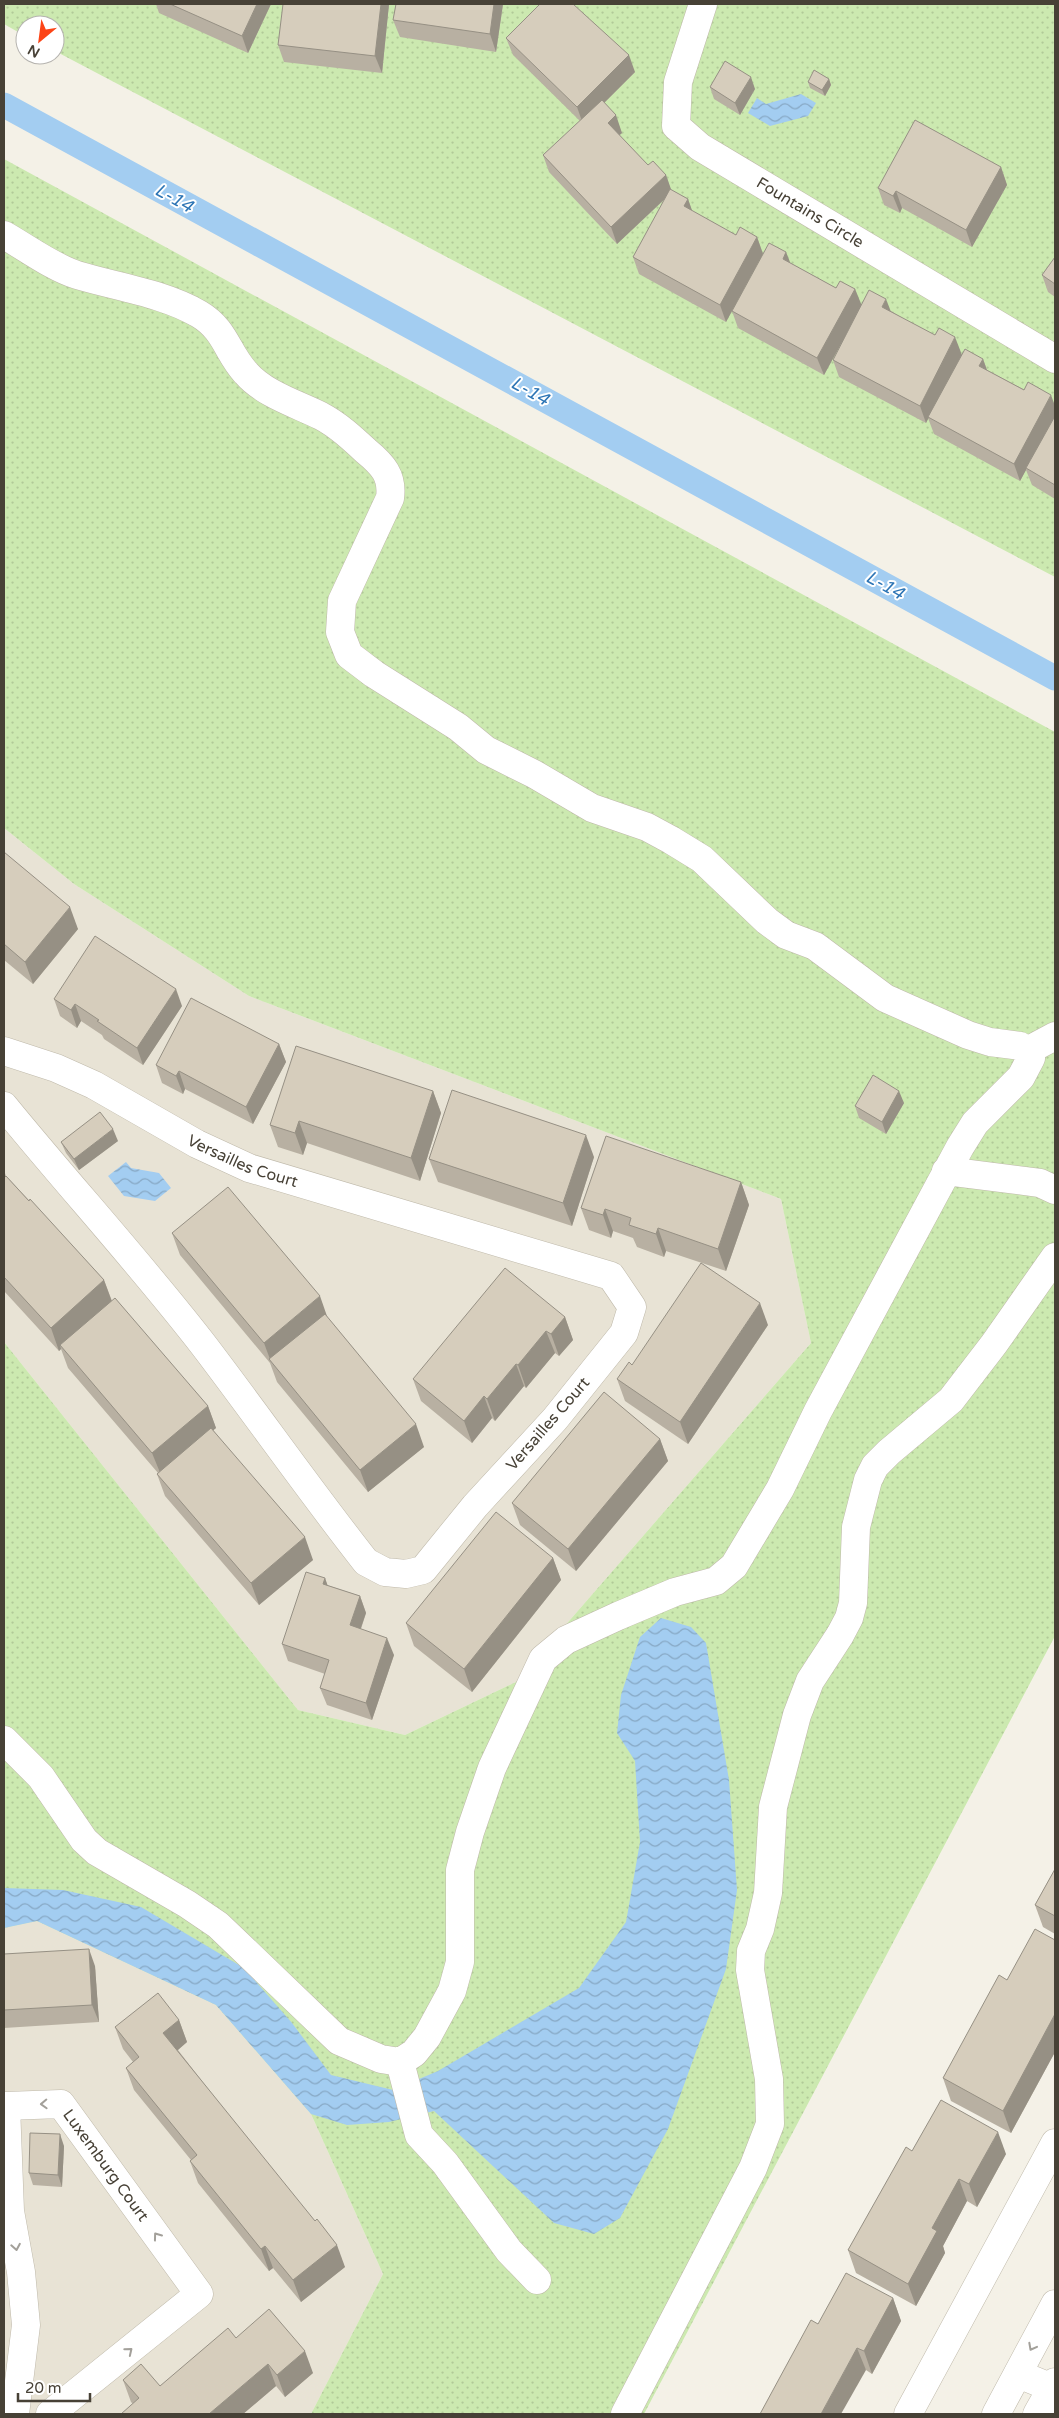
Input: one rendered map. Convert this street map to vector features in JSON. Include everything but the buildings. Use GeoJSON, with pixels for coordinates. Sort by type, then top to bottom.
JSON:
{"type":"FeatureCollection","features":[{"type":"Feature","properties":{"kind":"street","name":"Fountains Circle"},"geometry":{"type":"LineString","coordinates":[[703,4],[678,82],[676,126],[700,147],[1055,359]]}},
{"type":"Feature","properties":{"kind":"street"},"geometry":{"type":"LineString","coordinates":[[4,235],[74,274],[168,301],[200,315],[214,326],[227,341],[245,373],[257,383],[344,431],[386,469],[390,479],[390,498],[342,601],[340,632],[349,655],[374,674],[458,727],[486,750],[534,774],[592,808],[646,827],[702,859],[767,921],[786,935],[815,946],[885,998],[968,1035],[990,1042],[1020,1046],[1027,1051],[1030,1058],[1021,1076],[975,1123],[946,1171],[818,1411],[780,1489],[734,1566],[716,1581],[667,1596],[566,1640],[543,1659],[492,1768],[470,1832],[460,1870],[460,1962],[452,1991],[427,2037],[414,2053],[400,2062],[381,2060],[339,2041],[218,1925],[187,1904],[96,1852],[84,1840],[41,1777],[4,1740]]}},
{"type":"Feature","properties":{"kind":"street"},"geometry":{"type":"LineString","coordinates":[[1027,1051],[1055,1036]]}},
{"type":"Feature","properties":{"kind":"street","name":"Versailles Court"},"geometry":{"type":"LineString","coordinates":[[4,1051],[56,1068],[79,1078],[197,1144],[249,1168],[610,1276],[632,1307],[624,1333],[555,1419],[475,1506],[423,1570],[406,1574],[385,1572],[366,1562],[204,1347],[140,1267],[69,1186],[4,1106]]}},
{"type":"Feature","properties":{"kind":"street"},"geometry":{"type":"LineString","coordinates":[[946,1171],[1040,1183],[1055,1190]]}},
{"type":"Feature","properties":{"kind":"street"},"geometry":{"type":"LineString","coordinates":[[626,2414],[753,2168],[770,2124],[769,2079],[750,1970],[751,1951],[760,1929],[768,1892],[773,1807],[797,1715],[810,1681],[849,1618],[853,1603],[856,1526],[868,1480],[875,1466],[889,1452],[952,1400],[1055,1257]]}},
{"type":"Feature","properties":{"kind":"street"},"geometry":{"type":"LineString","coordinates":[[400,2062],[419,2135],[445,2163],[509,2251],[537,2280]]}},
{"type":"Feature","properties":{"kind":"street","name":"Luxemburg Court"},"geometry":{"type":"LineString","coordinates":[[15,2414],[26,2325],[21,2272],[10,2211],[6,2106],[60,2104],[199,2294],[50,2414]]}},
{"type":"Feature","properties":{"kind":"street"},"geometry":{"type":"LineString","coordinates":[[908,2414],[1055,2142]]}},
{"type":"Feature","properties":{"kind":"street"},"geometry":{"type":"LineString","coordinates":[[996,2414],[1055,2304]]}},
{"type":"Feature","properties":{"kind":"street"},"geometry":{"type":"LineString","coordinates":[[1018,2374],[1054,2386],[1037,2414]]}},
{"type":"Feature","properties":{"kind":"shaded area"},"geometry":{"type":"Polygon","coordinates":[[[4,828],[74,884],[249,996],[781,1199],[811,1343],[516,1682],[405,1735],[298,1710],[4,1342],[4,828]]]}},
{"type":"Feature","properties":{"kind":"shaded area"},"geometry":{"type":"Polygon","coordinates":[[[37,1921],[216,2005],[311,2114],[383,2274],[311,2414],[4,2414],[4,1928],[37,1921]]]}},
{"type":"Feature","properties":{"kind":"green space"},"geometry":{"type":"Polygon","coordinates":[[[4,4],[1055,4],[1055,577],[65,56],[65,15],[15,15],[15,30],[4,24],[4,4]]]}},
{"type":"Feature","properties":{"kind":"green space"},"geometry":{"type":"Polygon","coordinates":[[[4,159],[1055,732],[1055,1636],[644,2414],[311,2414],[383,2274],[311,2114],[216,2005],[37,1921],[4,1928],[4,1342],[298,1710],[405,1735],[516,1682],[811,1343],[781,1199],[249,996],[74,884],[4,828],[4,159]]]}},
{"type":"Feature","properties":{"kind":"water"},"geometry":{"type":"Polygon","coordinates":[[[801,94],[816,103],[808,116],[770,126],[748,113],[757,98],[766,104],[801,94]]]}},
{"type":"Feature","properties":{"kind":"water"},"geometry":{"type":"Polygon","coordinates":[[[126,1162],[131,1168],[159,1173],[171,1188],[155,1201],[124,1196],[108,1176],[126,1162]]]}},
{"type":"Feature","properties":{"kind":"water"},"geometry":{"type":"Polygon","coordinates":[[[661,1618],[691,1627],[706,1643],[729,1780],[737,1890],[726,1969],[668,2129],[620,2218],[594,2234],[554,2223],[434,2111],[389,2122],[347,2125],[311,2114],[216,2005],[37,1921],[4,1928],[4,1888],[63,1890],[141,1907],[244,1968],[292,2023],[331,2075],[393,2090],[438,2071],[579,1988],[626,1922],[640,1842],[635,1761],[617,1733],[621,1695],[640,1637],[661,1618]]]}},
{"type":"Feature","properties":{"kind":"waterway","name":"L-14"},"geometry":{"type":"LineString","coordinates":[[4,105],[1055,678]]}}]}
